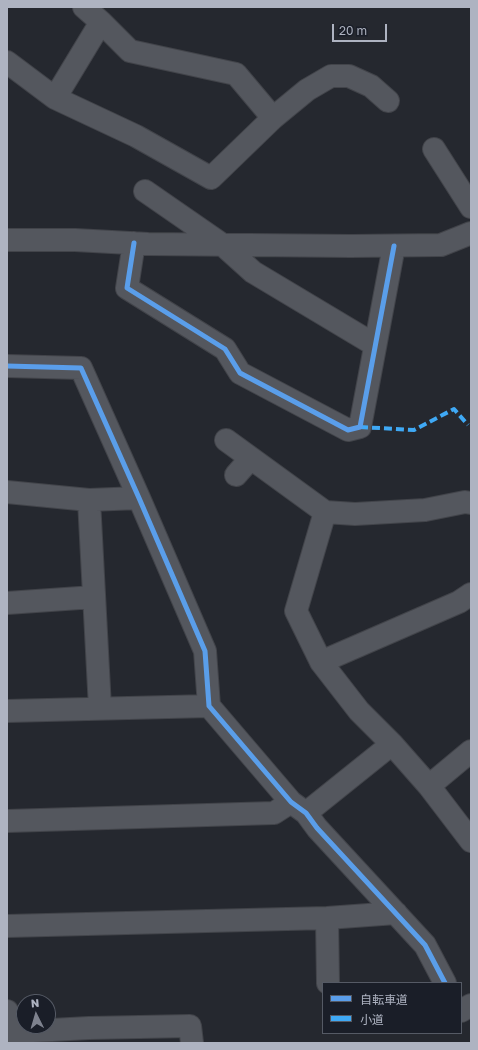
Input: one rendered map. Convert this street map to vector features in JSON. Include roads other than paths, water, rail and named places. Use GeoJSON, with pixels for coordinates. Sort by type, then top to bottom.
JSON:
{"type":"FeatureCollection","features":[{"type":"Feature","properties":{"kind":"street"},"geometry":{"type":"LineString","coordinates":[[84,7],[130,51],[236,74],[274,118]]}},
{"type":"Feature","properties":{"kind":"street"},"geometry":{"type":"LineString","coordinates":[[55,98],[101,22]]}},
{"type":"Feature","properties":{"kind":"street"},"geometry":{"type":"LineString","coordinates":[[7,62],[55,98],[136,136],[211,178],[274,118],[307,90],[331,76],[349,76],[371,86],[388,101]]}},
{"type":"Feature","properties":{"kind":"street"},"geometry":{"type":"LineString","coordinates":[[434,149],[471,207]]}},
{"type":"Feature","properties":{"kind":"street"},"geometry":{"type":"LineString","coordinates":[[145,190],[223,244],[253,272],[375,345]]}},
{"type":"Feature","properties":{"kind":"street"},"geometry":{"type":"LineString","coordinates":[[7,240],[394,246],[441,245],[469,238]]}},
{"type":"Feature","properties":{"kind":"street"},"geometry":{"type":"LineString","coordinates":[[134,243],[128,288],[225,349],[240,373],[348,430],[360,427],[394,246]]}},
{"type":"Feature","properties":{"kind":"street"},"geometry":{"type":"LineString","coordinates":[[7,366],[81,368],[205,651],[208,706],[317,828],[426,945],[444,982]]}},
{"type":"Feature","properties":{"kind":"street"},"geometry":{"type":"LineString","coordinates":[[226,440],[325,512],[355,514],[425,510],[465,502],[471,503]]}},
{"type":"Feature","properties":{"kind":"street"},"geometry":{"type":"LineString","coordinates":[[236,475],[251,458]]}},
{"type":"Feature","properties":{"kind":"street"},"geometry":{"type":"LineString","coordinates":[[7,492],[88,500],[139,498]]}},
{"type":"Feature","properties":{"kind":"street"},"geometry":{"type":"LineString","coordinates":[[88,500],[100,708]]}},
{"type":"Feature","properties":{"kind":"street"},"geometry":{"type":"LineString","coordinates":[[325,512],[296,611],[321,662],[359,711],[392,744],[429,786],[471,841]]}},
{"type":"Feature","properties":{"kind":"street"},"geometry":{"type":"LineString","coordinates":[[321,662],[452,606],[471,594]]}},
{"type":"Feature","properties":{"kind":"street"},"geometry":{"type":"LineString","coordinates":[[7,603],[94,597]]}},
{"type":"Feature","properties":{"kind":"street"},"geometry":{"type":"LineString","coordinates":[[7,711],[208,706]]}},
{"type":"Feature","properties":{"kind":"street"},"geometry":{"type":"LineString","coordinates":[[7,821],[274,813],[299,808],[392,744]]}},
{"type":"Feature","properties":{"kind":"street"},"geometry":{"type":"LineString","coordinates":[[429,786],[471,751]]}},
{"type":"Feature","properties":{"kind":"street"},"geometry":{"type":"LineString","coordinates":[[7,926],[327,918],[396,913]]}},
{"type":"Feature","properties":{"kind":"street"},"geometry":{"type":"LineString","coordinates":[[327,918],[328,982]]}},
{"type":"Feature","properties":{"kind":"street"},"geometry":{"type":"LineString","coordinates":[[462,1010],[471,1005]]}},
{"type":"Feature","properties":{"kind":"street"},"geometry":{"type":"LineString","coordinates":[[7,1011],[15,1038],[90,1035],[190,1026],[192,1043]]}}]}
